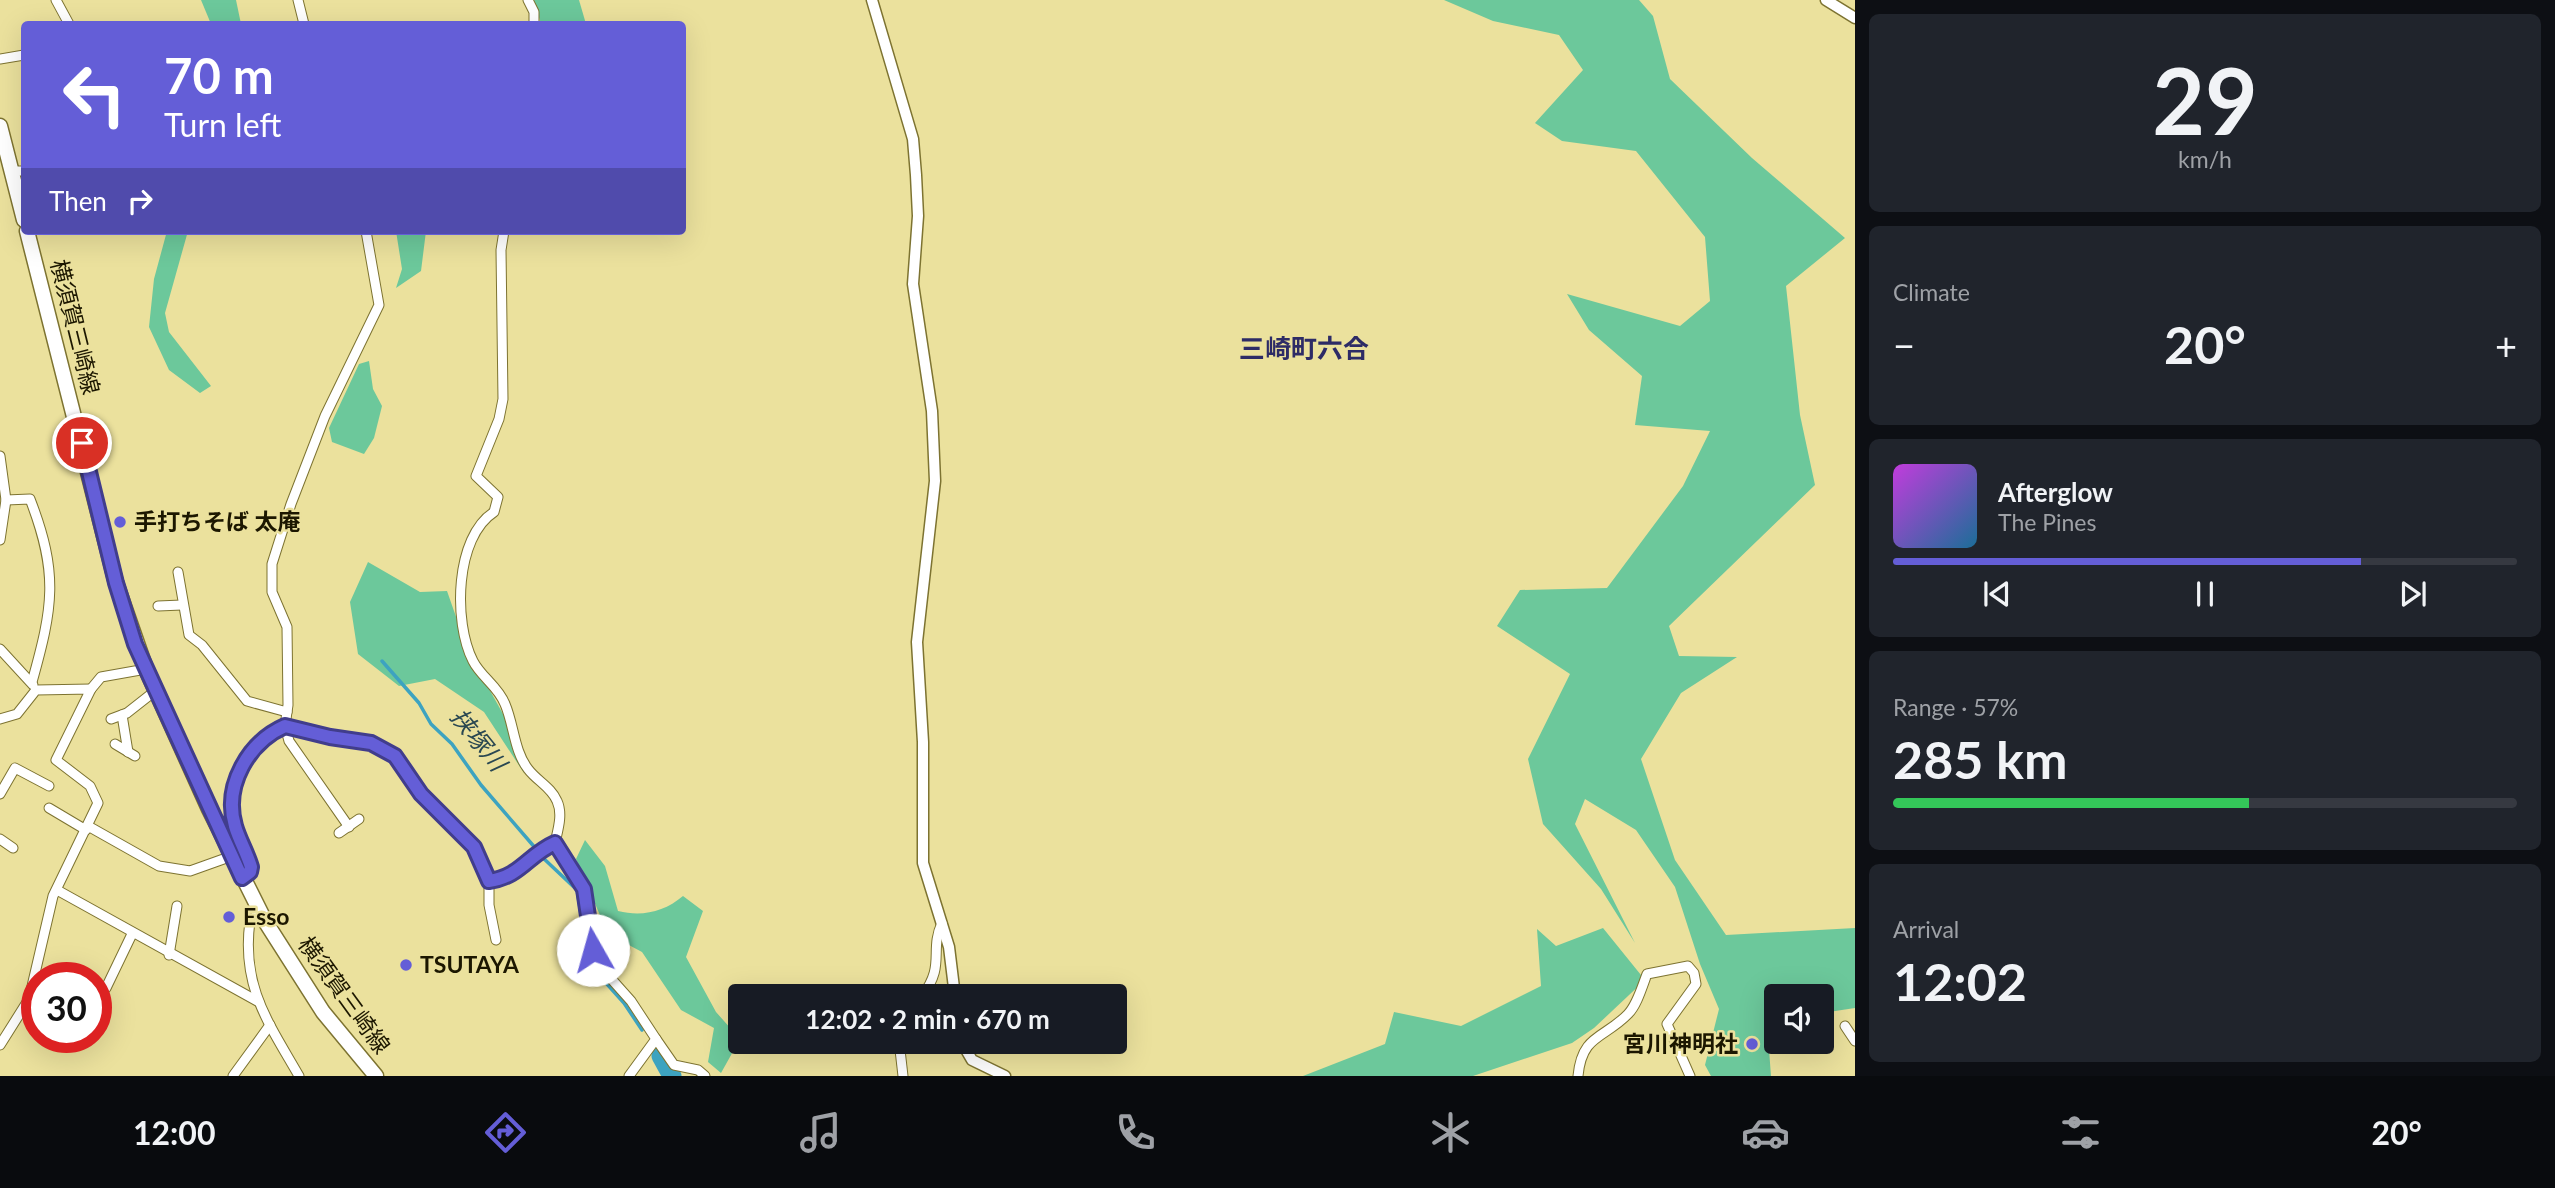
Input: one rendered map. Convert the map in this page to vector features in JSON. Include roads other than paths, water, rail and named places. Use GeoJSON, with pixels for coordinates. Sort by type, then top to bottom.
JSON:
{"type":"FeatureCollection","features":[{"type":"Feature","properties":{"kind":"main road"},"geometry":{"type":"LineString","coordinates":[[0,129],[18,171],[21,196]]}},
{"type":"Feature","properties":{"kind":"main road","name":"横須賀三崎線"},"geometry":{"type":"LineString","coordinates":[[28,235],[116,583],[155,691],[260,912],[310,995],[376,1076]]}},
{"type":"Feature","properties":{"kind":"street"},"geometry":{"type":"LineString","coordinates":[[56,0],[67,21]]}},
{"type":"Feature","properties":{"kind":"street"},"geometry":{"type":"LineString","coordinates":[[298,0],[303,21]]}},
{"type":"Feature","properties":{"kind":"street"},"geometry":{"type":"LineString","coordinates":[[528,0],[534,12],[534,21]]}},
{"type":"Feature","properties":{"kind":"street"},"geometry":{"type":"LineString","coordinates":[[872,0],[913,139],[918,198],[913,284],[933,421],[935,481],[918,642],[923,742],[923,863],[943,923],[954,984]]}},
{"type":"Feature","properties":{"kind":"street"},"geometry":{"type":"LineString","coordinates":[[1826,0],[1855,18]]}},
{"type":"Feature","properties":{"kind":"street"},"geometry":{"type":"LineString","coordinates":[[0,59],[21,56]]}},
{"type":"Feature","properties":{"kind":"street"},"geometry":{"type":"LineString","coordinates":[[349,827],[289,741],[285,726],[287,627],[272,592],[272,564],[291,504],[326,416],[379,305],[367,235]]}},
{"type":"Feature","properties":{"kind":"street"},"geometry":{"type":"LineString","coordinates":[[504,235],[503,399],[499,419],[475,476],[498,497],[494,512],[483,519],[467,547],[461,576],[465,635],[475,664],[505,704],[519,752],[528,769],[557,801],[561,814],[555,843],[584,889],[593,950],[598,964],[631,1001],[674,1065],[698,1070],[705,1076]]}},
{"type":"Feature","properties":{"kind":"street"},"geometry":{"type":"LineString","coordinates":[[0,456],[6,500],[0,540]]}},
{"type":"Feature","properties":{"kind":"street"},"geometry":{"type":"LineString","coordinates":[[0,719],[17,714],[34,686],[51,598],[46,540],[30,499],[6,500]]}},
{"type":"Feature","properties":{"kind":"street"},"geometry":{"type":"LineString","coordinates":[[178,572],[189,635],[202,645],[247,701],[287,712]]}},
{"type":"Feature","properties":{"kind":"street"},"geometry":{"type":"LineString","coordinates":[[158,606],[182,605]]}},
{"type":"Feature","properties":{"kind":"street"},"geometry":{"type":"LineString","coordinates":[[0,649],[34,686],[91,689]]}},
{"type":"Feature","properties":{"kind":"street"},"geometry":{"type":"LineString","coordinates":[[1,1042],[33,989],[45,922],[98,803],[90,786],[56,760],[91,689],[101,677],[146,669]]}},
{"type":"Feature","properties":{"kind":"street"},"geometry":{"type":"LineString","coordinates":[[111,719],[122,715],[155,691]]}},
{"type":"Feature","properties":{"kind":"street"},"geometry":{"type":"LineString","coordinates":[[115,744],[131,754],[122,715]]}},
{"type":"Feature","properties":{"kind":"street"},"geometry":{"type":"LineString","coordinates":[[242,878],[250,872],[251,867],[233,816],[237,777],[241,766],[261,741],[285,726],[371,743],[395,756],[421,794],[474,847],[489,881],[489,905],[496,940]]}},
{"type":"Feature","properties":{"kind":"street"},"geometry":{"type":"LineString","coordinates":[[0,794],[15,768],[49,786]]}},
{"type":"Feature","properties":{"kind":"street"},"geometry":{"type":"LineString","coordinates":[[49,808],[159,866],[190,871],[232,856]]}},
{"type":"Feature","properties":{"kind":"street"},"geometry":{"type":"LineString","coordinates":[[339,833],[359,819]]}},
{"type":"Feature","properties":{"kind":"street"},"geometry":{"type":"LineString","coordinates":[[0,839],[13,848]]}},
{"type":"Feature","properties":{"kind":"street"},"geometry":{"type":"LineString","coordinates":[[489,881],[513,875],[555,843]]}},
{"type":"Feature","properties":{"kind":"street"},"geometry":{"type":"LineString","coordinates":[[57,890],[169,955],[259,1002]]}},
{"type":"Feature","properties":{"kind":"street"},"geometry":{"type":"LineString","coordinates":[[169,955],[177,906]]}},
{"type":"Feature","properties":{"kind":"street"},"geometry":{"type":"LineString","coordinates":[[260,912],[250,921],[247,964],[259,1002],[299,1076]]}},
{"type":"Feature","properties":{"kind":"street"},"geometry":{"type":"LineString","coordinates":[[929,984],[936,973],[937,935],[943,923]]}},
{"type":"Feature","properties":{"kind":"street"},"geometry":{"type":"LineString","coordinates":[[112,976],[132,934]]}},
{"type":"Feature","properties":{"kind":"street"},"geometry":{"type":"LineString","coordinates":[[1578,1076],[1585,1049],[1593,1038],[1629,1014],[1647,974],[1688,966],[1694,973],[1696,984],[1667,1024],[1690,1076]]}},
{"type":"Feature","properties":{"kind":"street"},"geometry":{"type":"LineString","coordinates":[[233,1076],[270,1025]]}},
{"type":"Feature","properties":{"kind":"street"},"geometry":{"type":"LineString","coordinates":[[1844,1026],[1855,1041]]}},
{"type":"Feature","properties":{"kind":"street"},"geometry":{"type":"LineString","coordinates":[[629,1076],[656,1039]]}},
{"type":"Feature","properties":{"kind":"street"},"geometry":{"type":"LineString","coordinates":[[900,1054],[903,1076]]}},
{"type":"Feature","properties":{"kind":"street"},"geometry":{"type":"LineString","coordinates":[[969,1054],[972,1060],[1005,1076]]}},
{"type":"Feature","properties":{"kind":"waterway","name":"挟塚川"},"geometry":{"type":"LineString","coordinates":[[382,661],[537,850]]}},
{"type":"Feature","properties":{"kind":"waterway","name":"挟塚川"},"geometry":{"type":"LineString","coordinates":[[541,856],[577,890],[588,957],[642,1030]]}},
{"type":"Feature","properties":{"kind":"waterway","name":"挟塚川"},"geometry":{"type":"LineString","coordinates":[[661,1056],[672,1076]]}},
{"type":"Feature","properties":{"kind":"place","name":"手打ちそば 太庵"},"geometry":{"type":"Point","coordinates":[120,522]}},
{"type":"Feature","properties":{"kind":"place","name":"Esso"},"geometry":{"type":"Point","coordinates":[229,917]}},
{"type":"Feature","properties":{"kind":"place","name":"TSUTAYA"},"geometry":{"type":"Point","coordinates":[406,965]}},
{"type":"Feature","properties":{"kind":"place","name":"宮川神明社"},"geometry":{"type":"Point","coordinates":[1752,1044]}},
{"type":"Feature","properties":{"kind":"district","name":"三崎町六合"},"geometry":{"type":"Point","coordinates":[1304,349]}}]}
